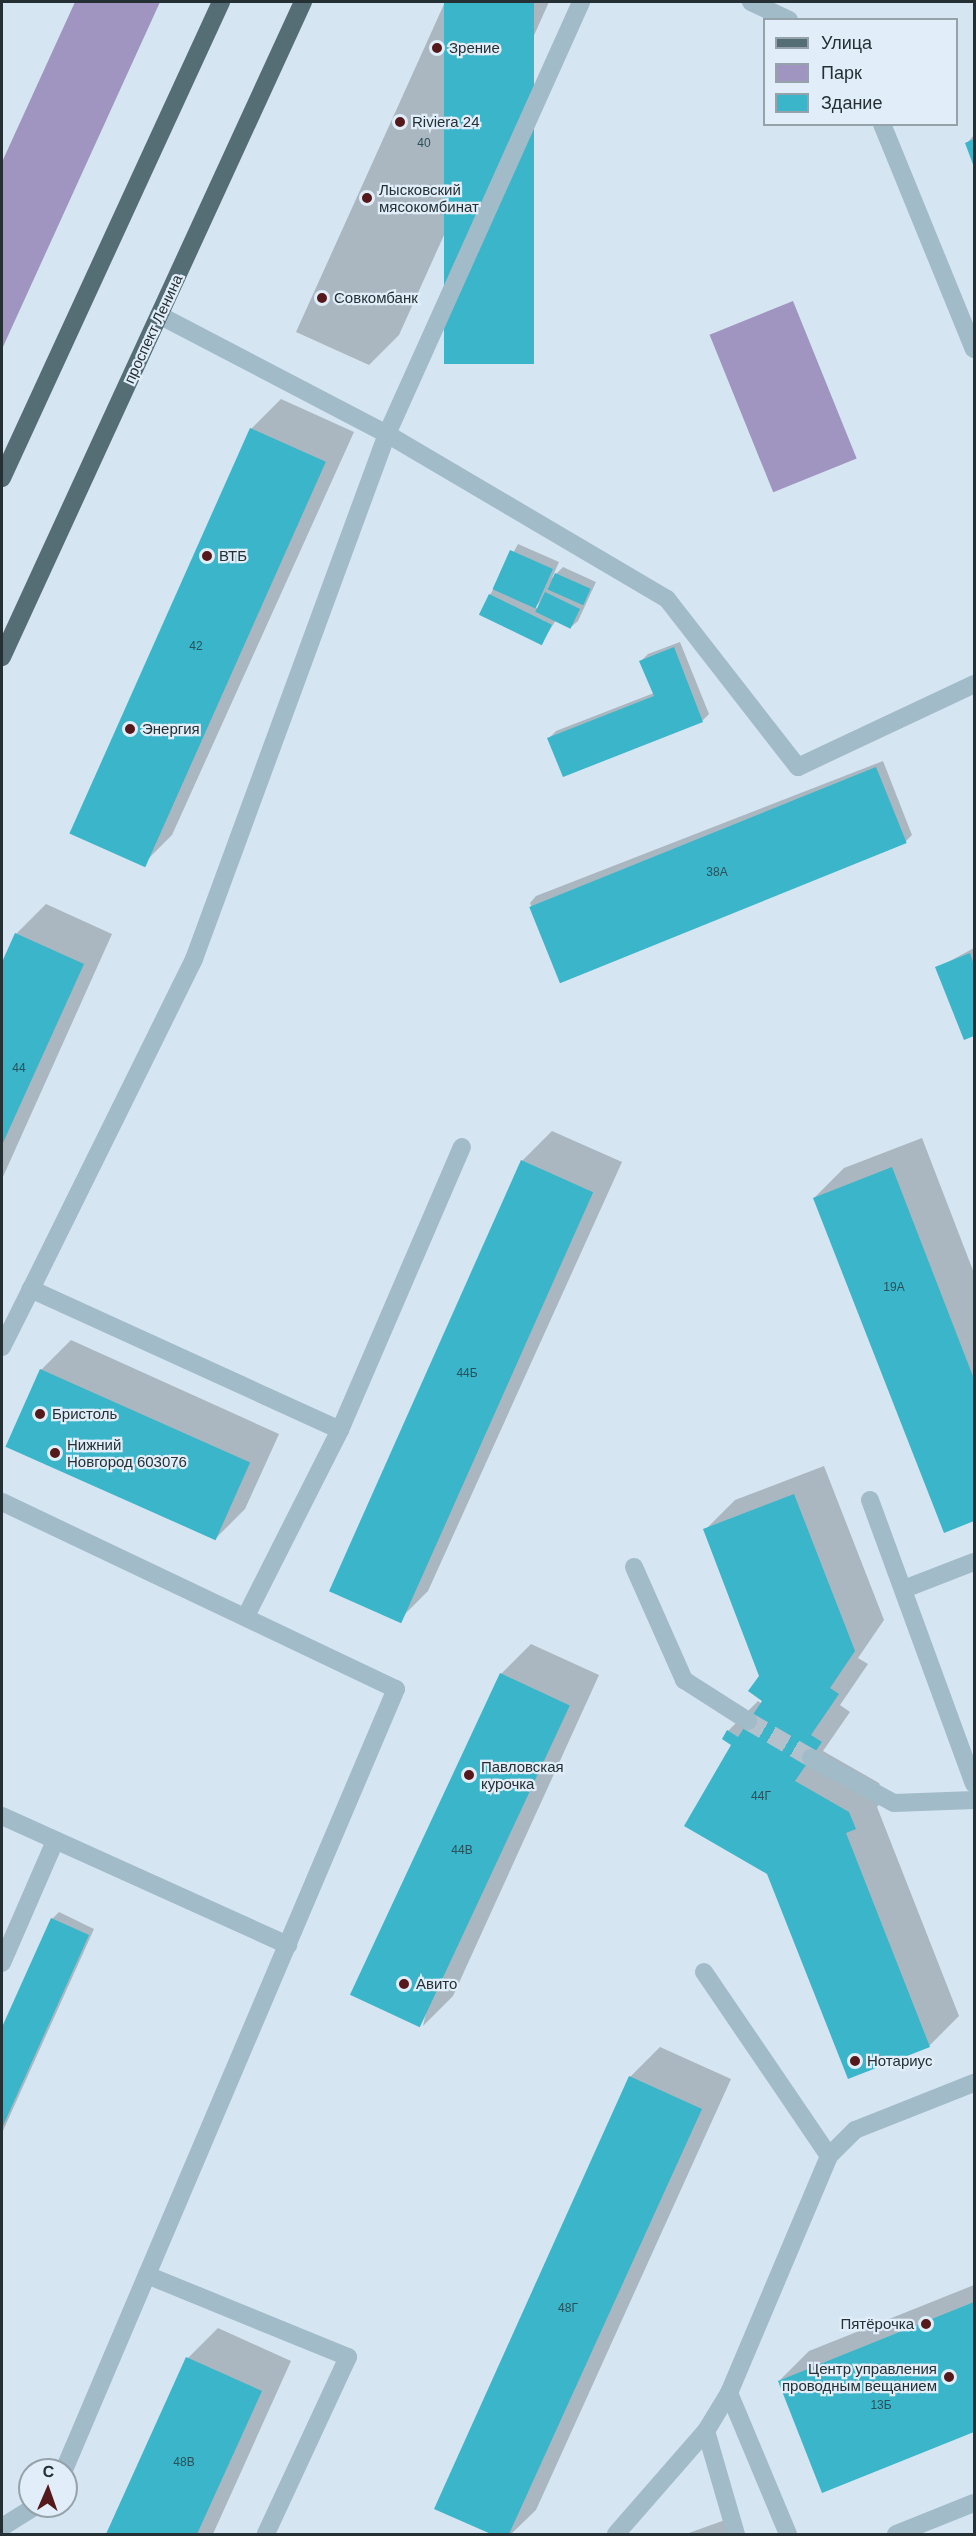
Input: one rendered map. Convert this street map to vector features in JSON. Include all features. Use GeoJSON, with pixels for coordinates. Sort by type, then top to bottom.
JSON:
{"type":"FeatureCollection","features":[{"type":"Feature","properties":{"kind":"main road"},"geometry":{"type":"LineString","coordinates":[[2,478],[221,2]]}},
{"type":"Feature","properties":{"kind":"main road","name":"проспект Ленина"},"geometry":{"type":"LineString","coordinates":[[2,657],[303,2]]}},
{"type":"Feature","properties":{"kind":"lane"},"geometry":{"type":"LineString","coordinates":[[2,1347],[194,959],[387,434],[581,2]]}},
{"type":"Feature","properties":{"kind":"lane"},"geometry":{"type":"LineString","coordinates":[[751,2],[785,18]]}},
{"type":"Feature","properties":{"kind":"lane"},"geometry":{"type":"LineString","coordinates":[[883,126],[975,349]]}},
{"type":"Feature","properties":{"kind":"lane"},"geometry":{"type":"LineString","coordinates":[[159,315],[387,434],[667,599],[798,767],[975,684]]}},
{"type":"Feature","properties":{"kind":"lane"},"geometry":{"type":"LineString","coordinates":[[246,1616],[340,1430],[462,1147]]}},
{"type":"Feature","properties":{"kind":"lane"},"geometry":{"type":"LineString","coordinates":[[31,1289],[340,1430]]}},
{"type":"Feature","properties":{"kind":"lane"},"geometry":{"type":"LineString","coordinates":[[870,1500],[975,1784]]}},
{"type":"Feature","properties":{"kind":"lane"},"geometry":{"type":"LineString","coordinates":[[2,1502],[396,1689],[69,2458]]}},
{"type":"Feature","properties":{"kind":"lane"},"geometry":{"type":"LineString","coordinates":[[904,1589],[975,1562]]}},
{"type":"Feature","properties":{"kind":"lane"},"geometry":{"type":"LineString","coordinates":[[634,1567],[684,1680],[748,1721]]}},
{"type":"Feature","properties":{"kind":"lane"},"geometry":{"type":"LineString","coordinates":[[812,1758],[894,1803],[975,1800]]}},
{"type":"Feature","properties":{"kind":"lane"},"geometry":{"type":"LineString","coordinates":[[2,1816],[288,1945]]}},
{"type":"Feature","properties":{"kind":"lane"},"geometry":{"type":"LineString","coordinates":[[2,1963],[55,1841]]}},
{"type":"Feature","properties":{"kind":"lane"},"geometry":{"type":"LineString","coordinates":[[704,1972],[829,2156]]}},
{"type":"Feature","properties":{"kind":"lane"},"geometry":{"type":"LineString","coordinates":[[616,2535],[706,2431],[729,2393],[829,2156],[855,2130],[975,2083]]}},
{"type":"Feature","properties":{"kind":"lane"},"geometry":{"type":"LineString","coordinates":[[147,2275],[348,2357],[266,2535]]}},
{"type":"Feature","properties":{"kind":"lane"},"geometry":{"type":"LineString","coordinates":[[729,2393],[788,2535]]}},
{"type":"Feature","properties":{"kind":"lane"},"geometry":{"type":"LineString","coordinates":[[706,2431],[736,2535]]}},
{"type":"Feature","properties":{"kind":"lane"},"geometry":{"type":"LineString","coordinates":[[896,2535],[975,2504]]}},
{"type":"Feature","properties":{"kind":"lane"},"geometry":{"type":"LineString","coordinates":[[2,2527],[18,2517]]}},
{"type":"Feature","properties":{"kind":"green space"},"geometry":{"type":"Polygon","coordinates":[[[75,2],[160,2],[2,349],[2,162],[75,2]]]}},
{"type":"Feature","properties":{"kind":"green space"},"geometry":{"type":"Polygon","coordinates":[[[793,301],[857,459],[773,492],[710,335],[793,301]]]}},
{"type":"Feature","properties":{"kind":"building"},"geometry":{"type":"Polygon","coordinates":[[[444,2],[534,2],[534,364],[444,364],[444,2]]]}},
{"type":"Feature","properties":{"kind":"building"},"geometry":{"type":"Polygon","coordinates":[[[974,139],[974,167],[965,143],[974,139]]]}},
{"type":"Feature","properties":{"kind":"building"},"geometry":{"type":"Polygon","coordinates":[[[250,428],[326,462],[145,867],[69,834],[250,428]]]}},
{"type":"Feature","properties":{"kind":"building"},"geometry":{"type":"Polygon","coordinates":[[[510,550],[553,569],[535,608],[493,589],[510,550]]]}},
{"type":"Feature","properties":{"kind":"building"},"geometry":{"type":"Polygon","coordinates":[[[555,573],[591,589],[583,605],[548,589],[555,573]]]}},
{"type":"Feature","properties":{"kind":"building"},"geometry":{"type":"Polygon","coordinates":[[[545,592],[580,609],[570,629],[535,612],[545,592]]]}},
{"type":"Feature","properties":{"kind":"building"},"geometry":{"type":"Polygon","coordinates":[[[489,594],[552,625],[542,645],[479,615],[489,594]]]}},
{"type":"Feature","properties":{"kind":"building"},"geometry":{"type":"Polygon","coordinates":[[[674,647],[703,722],[563,777],[547,738],[654,696],[639,661],[674,647]]]}},
{"type":"Feature","properties":{"kind":"building"},"geometry":{"type":"Polygon","coordinates":[[[876,767],[907,843],[560,983],[529,907],[876,767]]]}},
{"type":"Feature","properties":{"kind":"building"},"geometry":{"type":"Polygon","coordinates":[[[15,933],[84,964],[2,1145],[2,962],[15,933]]]}},
{"type":"Feature","properties":{"kind":"building"},"geometry":{"type":"Polygon","coordinates":[[[970,953],[974,965],[974,1036],[964,1040],[935,967],[970,953]]]}},
{"type":"Feature","properties":{"kind":"building"},"geometry":{"type":"Polygon","coordinates":[[[521,1160],[593,1192],[401,1623],[329,1591],[521,1160]]]}},
{"type":"Feature","properties":{"kind":"building"},"geometry":{"type":"Polygon","coordinates":[[[892,1167],[974,1379],[974,1521],[944,1533],[813,1198],[892,1167]]]}},
{"type":"Feature","properties":{"kind":"building"},"geometry":{"type":"Polygon","coordinates":[[[40,1369],[250,1463],[216,1540],[5,1447],[40,1369]]]}},
{"type":"Feature","properties":{"kind":"building"},"geometry":{"type":"Polygon","coordinates":[[[794,1494],[855,1651],[830,1688],[839,1694],[811,1735],[822,1742],[795,1781],[849,1812],[856,1829],[846,1833],[930,2047],[848,2079],[767,1874],[684,1826],[731,1745],[722,1739],[727,1730],[738,1737],[762,1701],[748,1691],[759,1676],[703,1529],[794,1494]]]}},
{"type":"Feature","properties":{"kind":"building"},"geometry":{"type":"Polygon","coordinates":[[[500,1673],[570,1706],[420,2027],[350,1995],[500,1673]]]}},
{"type":"Feature","properties":{"kind":"building"},"geometry":{"type":"Polygon","coordinates":[[[51,1918],[89,1935],[2,2128],[2,2027],[51,1918]]]}},
{"type":"Feature","properties":{"kind":"building"},"geometry":{"type":"Polygon","coordinates":[[[629,2076],[702,2109],[509,2534],[491,2534],[434,2509],[629,2076]]]}},
{"type":"Feature","properties":{"kind":"building"},"geometry":{"type":"Polygon","coordinates":[[[974,2302],[974,2432],[822,2493],[778,2381],[974,2302]]]}},
{"type":"Feature","properties":{"kind":"building"},"geometry":{"type":"Polygon","coordinates":[[[186,2357],[262,2391],[197,2534],[106,2534],[186,2357]]]}},
{"type":"Feature","properties":{"kind":"tunnel"},"geometry":{"type":"LineString","coordinates":[[748,1721],[811,1758]]}},
{"type":"Feature","properties":{"kind":"place","name":"Зрение"},"geometry":{"type":"Point","coordinates":[437,48]}},
{"type":"Feature","properties":{"kind":"place","name":"Riviera 24"},"geometry":{"type":"Point","coordinates":[400,122]}},
{"type":"Feature","properties":{"kind":"place","name":"Лысковский мясокомбинат"},"geometry":{"type":"Point","coordinates":[367,198]}},
{"type":"Feature","properties":{"kind":"place","name":"Совкомбанк"},"geometry":{"type":"Point","coordinates":[322,298]}},
{"type":"Feature","properties":{"kind":"place","name":"ВТБ"},"geometry":{"type":"Point","coordinates":[207,556]}},
{"type":"Feature","properties":{"kind":"place","name":"Энергия"},"geometry":{"type":"Point","coordinates":[130,729]}},
{"type":"Feature","properties":{"kind":"place","name":"Бристоль"},"geometry":{"type":"Point","coordinates":[40,1414]}},
{"type":"Feature","properties":{"kind":"place","name":"Нижний Новгород 603076"},"geometry":{"type":"Point","coordinates":[55,1453]}},
{"type":"Feature","properties":{"kind":"place","name":"Павловская курочка"},"geometry":{"type":"Point","coordinates":[469,1775]}},
{"type":"Feature","properties":{"kind":"place","name":"Авито"},"geometry":{"type":"Point","coordinates":[404,1984]}},
{"type":"Feature","properties":{"kind":"place","name":"Нотариус"},"geometry":{"type":"Point","coordinates":[855,2061]}},
{"type":"Feature","properties":{"kind":"place","name":"Пятёрочка"},"geometry":{"type":"Point","coordinates":[926,2324]}},
{"type":"Feature","properties":{"kind":"place","name":"Центр управления проводным вещанием"},"geometry":{"type":"Point","coordinates":[949,2377]}}]}
